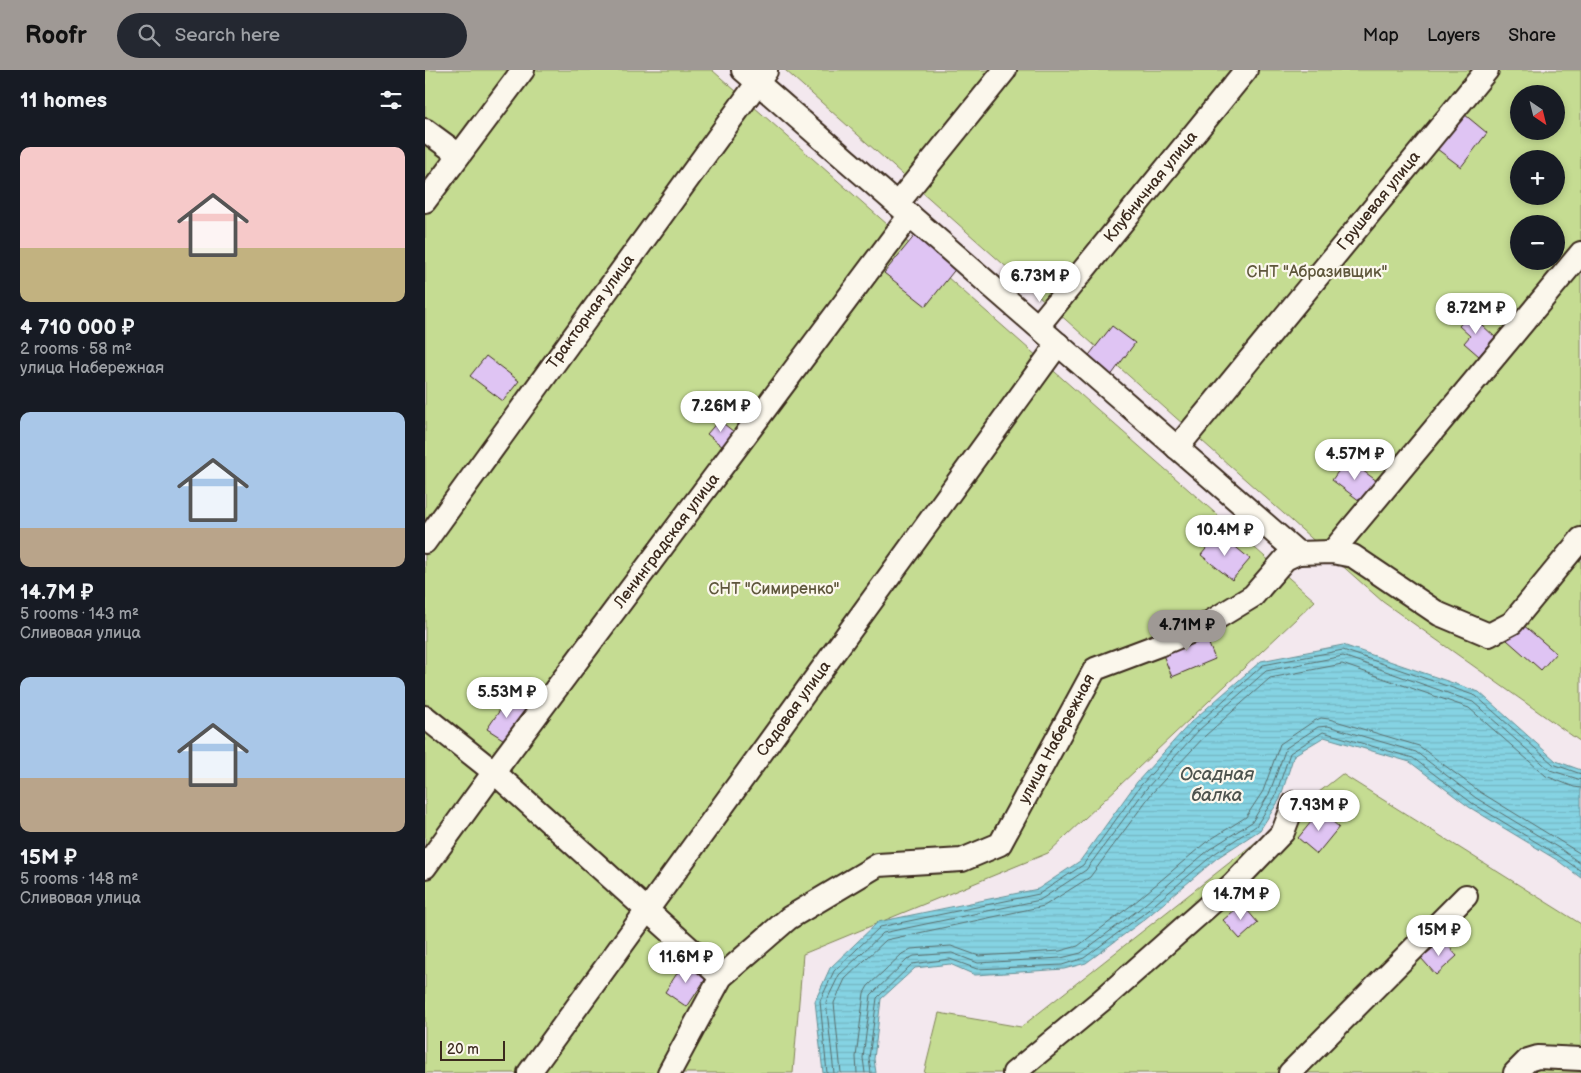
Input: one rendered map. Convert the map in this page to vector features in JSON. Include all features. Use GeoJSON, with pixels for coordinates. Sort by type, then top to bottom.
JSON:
{"type":"FeatureCollection","features":[{"type":"Feature","properties":{"kind":"street"},"geometry":{"type":"LineString","coordinates":[[425,201],[523,70]]}},
{"type":"Feature","properties":{"kind":"street","name":"Ленинградская улица"},"geometry":{"type":"LineString","coordinates":[[425,867],[1005,70]]}},
{"type":"Feature","properties":{"kind":"street","name":"Клубничная улица"},"geometry":{"type":"LineString","coordinates":[[1038,326],[1246,70]]}},
{"type":"Feature","properties":{"kind":"street","name":"Грушевая улица"},"geometry":{"type":"LineString","coordinates":[[1177,448],[1487,70]]}},
{"type":"Feature","properties":{"kind":"street"},"geometry":{"type":"LineString","coordinates":[[755,74],[903,210],[1298,553],[1332,552],[1353,556],[1439,614],[1489,635],[1513,623],[1581,539]]}},
{"type":"Feature","properties":{"kind":"street","name":"Тракторная улица"},"geometry":{"type":"LineString","coordinates":[[425,542],[755,74]]}},
{"type":"Feature","properties":{"kind":"street"},"geometry":{"type":"LineString","coordinates":[[425,130],[459,155]]}},
{"type":"Feature","properties":{"kind":"street"},"geometry":{"type":"LineString","coordinates":[[1332,552],[1581,253]]}},
{"type":"Feature","properties":{"kind":"street","name":"Садовая улица"},"geometry":{"type":"LineString","coordinates":[[529,1073],[1058,344]]}},
{"type":"Feature","properties":{"kind":"street","name":"улица Набережная"},"geometry":{"type":"LineString","coordinates":[[669,1073],[721,978],[789,918],[878,865],[962,860],[1000,844],[1095,669],[1202,628],[1253,596],[1285,559],[1298,553]]}},
{"type":"Feature","properties":{"kind":"street"},"geometry":{"type":"LineString","coordinates":[[425,717],[494,772],[721,978]]}},
{"type":"Feature","properties":{"kind":"street"},"geometry":{"type":"LineString","coordinates":[[1014,1073],[1102,1000],[1233,884],[1283,832],[1295,803]]}},
{"type":"Feature","properties":{"kind":"street"},"geometry":{"type":"LineString","coordinates":[[1290,1073],[1466,896]]}},
{"type":"Feature","properties":{"kind":"street"},"geometry":{"type":"LineString","coordinates":[[1515,1073],[1528,1060],[1538,1056],[1581,1059]]}},
{"type":"Feature","properties":{"kind":"green space","name":"СНТ \"Симиренко\""},"geometry":{"type":"Polygon","coordinates":[[[425,70],[712,70],[1315,601],[1048,853],[803,954],[793,1073],[425,1073],[425,70]]]}},
{"type":"Feature","properties":{"kind":"green space","name":"СНТ \"Абразивщик\""},"geometry":{"type":"Polygon","coordinates":[[[785,70],[1581,70],[1581,742],[1383,602],[785,70]]]}},
{"type":"Feature","properties":{"kind":"green space"},"geometry":{"type":"Polygon","coordinates":[[[1342,774],[1581,924],[1581,1073],[924,1073],[939,1013],[1021,1027],[1342,774]]]}},
{"type":"Feature","properties":{"kind":"water","name":"Осадная балка"},"geometry":{"type":"Polygon","coordinates":[[[1343,645],[1479,692],[1556,761],[1581,770],[1581,878],[1557,860],[1469,807],[1410,762],[1324,737],[1294,755],[1280,799],[1260,830],[1217,858],[1145,919],[1086,963],[1064,969],[975,975],[950,964],[915,968],[881,999],[874,1059],[876,1073],[823,1073],[815,1001],[830,968],[878,922],[1038,889],[1080,861],[1137,782],[1191,722],[1261,661],[1343,645]]]}},
{"type":"Feature","properties":{"kind":"building"},"geometry":{"type":"Polygon","coordinates":[[[1464,114],[1487,133],[1461,167],[1437,149],[1464,114]]]}},
{"type":"Feature","properties":{"kind":"building"},"geometry":{"type":"Polygon","coordinates":[[[916,234],[957,267],[926,306],[884,273],[916,234]]]}},
{"type":"Feature","properties":{"kind":"building"},"geometry":{"type":"Polygon","coordinates":[[[1470,314],[1495,337],[1479,356],[1464,343],[1470,336],[1459,326],[1470,314]]]}},
{"type":"Feature","properties":{"kind":"building"},"geometry":{"type":"Polygon","coordinates":[[[1112,326],[1135,343],[1110,377],[1086,359],[1112,326]]]}},
{"type":"Feature","properties":{"kind":"building"},"geometry":{"type":"Polygon","coordinates":[[[486,356],[519,381],[503,401],[470,376],[486,356]]]}},
{"type":"Feature","properties":{"kind":"building"},"geometry":{"type":"Polygon","coordinates":[[[719,420],[734,432],[723,447],[707,434],[719,420]]]}},
{"type":"Feature","properties":{"kind":"building"},"geometry":{"type":"Polygon","coordinates":[[[1347,459],[1381,484],[1360,501],[1332,480],[1347,459]]]}},
{"type":"Feature","properties":{"kind":"building"},"geometry":{"type":"Polygon","coordinates":[[[1219,533],[1250,559],[1232,580],[1201,555],[1219,533]]]}},
{"type":"Feature","properties":{"kind":"building"},"geometry":{"type":"Polygon","coordinates":[[[1522,624],[1556,653],[1541,670],[1507,640],[1522,624]]]}},
{"type":"Feature","properties":{"kind":"building"},"geometry":{"type":"Polygon","coordinates":[[[1202,627],[1215,659],[1172,677],[1159,645],[1202,627]]]}},
{"type":"Feature","properties":{"kind":"building"},"geometry":{"type":"Polygon","coordinates":[[[509,697],[527,709],[506,741],[487,729],[509,697]]]}},
{"type":"Feature","properties":{"kind":"building"},"geometry":{"type":"Polygon","coordinates":[[[1320,811],[1339,827],[1317,854],[1298,838],[1320,811]]]}},
{"type":"Feature","properties":{"kind":"building"},"geometry":{"type":"Polygon","coordinates":[[[1242,904],[1258,923],[1240,939],[1223,920],[1242,904]]]}},
{"type":"Feature","properties":{"kind":"building"},"geometry":{"type":"Polygon","coordinates":[[[1443,940],[1457,956],[1436,975],[1421,958],[1443,940]]]}},
{"type":"Feature","properties":{"kind":"building"},"geometry":{"type":"Polygon","coordinates":[[[685,961],[708,975],[687,1007],[665,992],[685,961]]]}}]}
